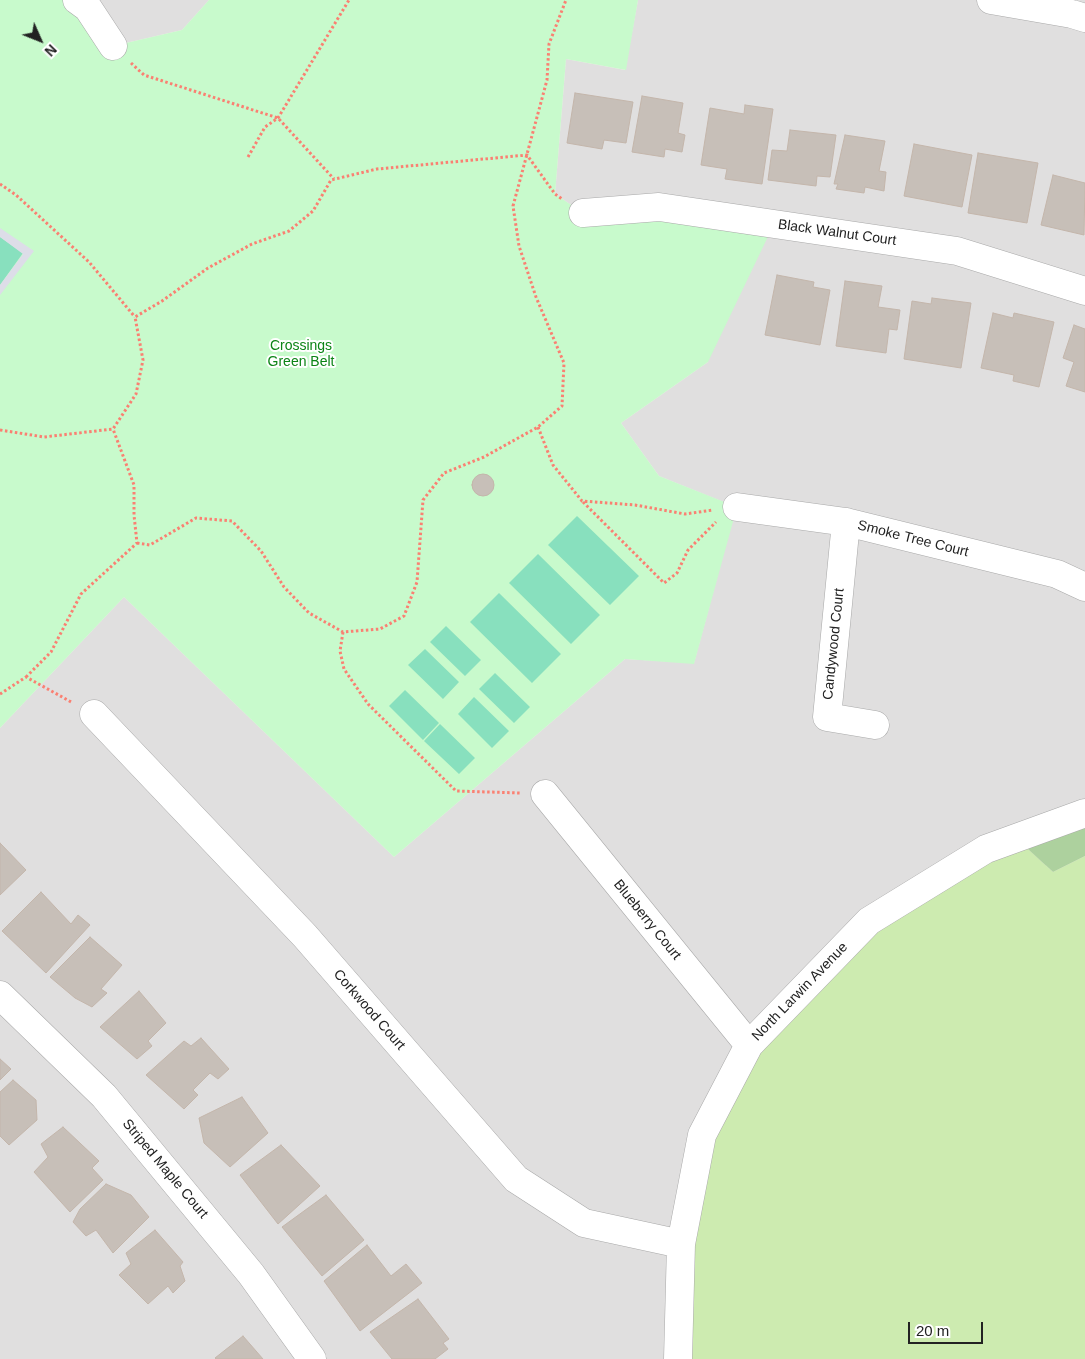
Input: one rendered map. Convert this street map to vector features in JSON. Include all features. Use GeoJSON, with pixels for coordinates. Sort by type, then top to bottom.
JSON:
{"type":"FeatureCollection","features":[{"type":"Feature","properties":{"kind":"street"},"geometry":{"type":"LineString","coordinates":[[78,0],[88,8],[113,46]]}},
{"type":"Feature","properties":{"kind":"street"},"geometry":{"type":"LineString","coordinates":[[991,0],[1085,18]]}},
{"type":"Feature","properties":{"kind":"street","name":"Black Walnut Court"},"geometry":{"type":"LineString","coordinates":[[583,213],[659,207],[957,251],[1085,292]]}},
{"type":"Feature","properties":{"kind":"street","name":"Smoke Tree Court"},"geometry":{"type":"LineString","coordinates":[[737,506],[846,522],[1057,574],[1085,587]]}},
{"type":"Feature","properties":{"kind":"street","name":"Candywood Court"},"geometry":{"type":"LineString","coordinates":[[846,522],[827,717],[875,725]]}},
{"type":"Feature","properties":{"kind":"street","name":"Corkwood Court"},"geometry":{"type":"LineString","coordinates":[[94,714],[305,936],[516,1179],[584,1223],[681,1244]]}},
{"type":"Feature","properties":{"kind":"street","name":"Blueberry Court"},"geometry":{"type":"LineString","coordinates":[[545,794],[749,1045]]}},
{"type":"Feature","properties":{"kind":"street","name":"North Larwin Avenue"},"geometry":{"type":"LineString","coordinates":[[678,1359],[681,1244],[702,1135],[749,1045],[869,921],[986,849],[1085,813]]}},
{"type":"Feature","properties":{"kind":"street","name":"Striped Maple Court"},"geometry":{"type":"LineString","coordinates":[[0,995],[104,1096],[251,1274],[312,1359]]}},
{"type":"Feature","properties":{"kind":"path"},"geometry":{"type":"LineString","coordinates":[[248,157],[265,127],[278,118],[348,0]]}},
{"type":"Feature","properties":{"kind":"path"},"geometry":{"type":"LineString","coordinates":[[137,543],[150,545],[196,518],[232,521],[261,551],[284,587],[309,613],[343,632],[380,629],[404,616],[417,582],[423,500],[444,473],[484,457],[538,427],[562,406],[564,363],[536,297],[519,246],[513,206],[547,80],[549,44],[566,0]]}},
{"type":"Feature","properties":{"kind":"path"},"geometry":{"type":"LineString","coordinates":[[113,46],[144,75],[278,118],[334,179]]}},
{"type":"Feature","properties":{"kind":"path"},"geometry":{"type":"LineString","coordinates":[[135,317],[162,301],[208,268],[252,244],[289,231],[313,211],[331,180],[377,169],[527,155]]}},
{"type":"Feature","properties":{"kind":"path"},"geometry":{"type":"LineString","coordinates":[[527,155],[555,194],[583,213]]}},
{"type":"Feature","properties":{"kind":"path"},"geometry":{"type":"LineString","coordinates":[[0,184],[16,195],[89,262],[135,317],[143,360],[136,394],[112,428],[44,438],[0,430]]}},
{"type":"Feature","properties":{"kind":"path"},"geometry":{"type":"LineString","coordinates":[[538,427],[553,465],[582,501],[664,583],[677,573],[688,550],[709,528],[737,506]]}},
{"type":"Feature","properties":{"kind":"path"},"geometry":{"type":"LineString","coordinates":[[112,428],[134,485],[134,516],[137,543]]}},
{"type":"Feature","properties":{"kind":"path"},"geometry":{"type":"LineString","coordinates":[[582,501],[636,505],[685,514],[737,506]]}},
{"type":"Feature","properties":{"kind":"path"},"geometry":{"type":"LineString","coordinates":[[0,694],[26,677],[51,652],[81,594],[137,543]]}},
{"type":"Feature","properties":{"kind":"path"},"geometry":{"type":"LineString","coordinates":[[343,632],[340,651],[344,669],[368,704],[456,791],[545,794]]}},
{"type":"Feature","properties":{"kind":"path"},"geometry":{"type":"LineString","coordinates":[[26,677],[94,714]]}},
{"type":"Feature","properties":{"kind":"shaded area"},"geometry":{"type":"Polygon","coordinates":[[[78,0],[209,0],[182,30],[113,46],[78,0]]]}},
{"type":"Feature","properties":{"kind":"shaded area"},"geometry":{"type":"Polygon","coordinates":[[[638,0],[1085,0],[1085,813],[678,1359],[0,1359],[0,728],[124,597],[394,857],[625,659],[694,663],[736,507],[659,476],[621,423],[708,362],[583,213],[555,194],[566,59],[625,70],[638,0]]]}},
{"type":"Feature","properties":{"kind":"shaded area"},"geometry":{"type":"Polygon","coordinates":[[[0,228],[34,251],[0,295],[0,285],[23,254],[0,237],[0,228]]]}},
{"type":"Feature","properties":{"kind":"green space","name":"Crossings Green Belt"},"geometry":{"type":"Polygon","coordinates":[[[0,0],[77,0],[113,46],[182,30],[209,0],[638,0],[626,70],[566,59],[555,194],[583,213],[774,224],[708,362],[621,423],[659,476],[737,507],[694,664],[625,659],[394,857],[124,597],[0,728],[0,0]]]}},
{"type":"Feature","properties":{"kind":"green space"},"geometry":{"type":"Polygon","coordinates":[[[0,237],[23,253],[0,285],[0,237]]]}},
{"type":"Feature","properties":{"kind":"green space"},"geometry":{"type":"Polygon","coordinates":[[[577,516],[639,576],[610,605],[548,545],[577,516]]]}},
{"type":"Feature","properties":{"kind":"green space"},"geometry":{"type":"Polygon","coordinates":[[[538,554],[600,615],[571,644],[509,583],[538,554]]]}},
{"type":"Feature","properties":{"kind":"green space"},"geometry":{"type":"Polygon","coordinates":[[[499,593],[561,654],[532,683],[470,622],[499,593]]]}},
{"type":"Feature","properties":{"kind":"green space"},"geometry":{"type":"Polygon","coordinates":[[[446,626],[481,660],[465,676],[430,642],[446,626]]]}},
{"type":"Feature","properties":{"kind":"green space"},"geometry":{"type":"Polygon","coordinates":[[[425,649],[459,682],[443,699],[408,665],[425,649]]]}},
{"type":"Feature","properties":{"kind":"green space"},"geometry":{"type":"Polygon","coordinates":[[[495,673],[530,707],[514,723],[479,689],[495,673]]]}},
{"type":"Feature","properties":{"kind":"green space"},"geometry":{"type":"Polygon","coordinates":[[[405,690],[439,723],[423,740],[389,706],[405,690]]]}},
{"type":"Feature","properties":{"kind":"green space"},"geometry":{"type":"Polygon","coordinates":[[[474,697],[509,731],[492,748],[458,714],[474,697]]]}},
{"type":"Feature","properties":{"kind":"green space"},"geometry":{"type":"Polygon","coordinates":[[[440,724],[475,758],[459,774],[424,741],[440,724]]]}},
{"type":"Feature","properties":{"kind":"green space"},"geometry":{"type":"Polygon","coordinates":[[[1085,813],[1085,856],[1053,872],[1016,838],[1085,813]]]}},
{"type":"Feature","properties":{"kind":"green space"},"geometry":{"type":"Polygon","coordinates":[[[1016,838],[1053,872],[1085,856],[1085,1359],[678,1359],[702,1135],[749,1045],[869,921],[1016,838]]]}},
{"type":"Feature","properties":{"kind":"building"},"geometry":{"type":"Polygon","coordinates":[[[575,93],[633,102],[626,143],[604,140],[602,149],[567,143],[575,93]]]}},
{"type":"Feature","properties":{"kind":"building"},"geometry":{"type":"Polygon","coordinates":[[[642,96],[683,103],[678,133],[685,135],[682,152],[665,149],[664,157],[632,152],[642,96]]]}},
{"type":"Feature","properties":{"kind":"building"},"geometry":{"type":"Polygon","coordinates":[[[745,105],[773,109],[762,184],[725,179],[727,169],[701,165],[710,108],[744,114],[745,105]]]}},
{"type":"Feature","properties":{"kind":"building"},"geometry":{"type":"Polygon","coordinates":[[[790,130],[836,135],[830,177],[817,176],[816,186],[768,180],[772,150],[787,151],[790,130]]]}},
{"type":"Feature","properties":{"kind":"building"},"geometry":{"type":"Polygon","coordinates":[[[845,135],[885,141],[879,171],[886,172],[884,191],[865,187],[864,193],[836,189],[838,184],[834,184],[845,135]]]}},
{"type":"Feature","properties":{"kind":"building"},"geometry":{"type":"Polygon","coordinates":[[[914,144],[972,155],[962,207],[904,196],[914,144]]]}},
{"type":"Feature","properties":{"kind":"building"},"geometry":{"type":"Polygon","coordinates":[[[978,153],[1038,163],[1027,223],[968,213],[978,153]]]}},
{"type":"Feature","properties":{"kind":"building"},"geometry":{"type":"Polygon","coordinates":[[[1053,175],[1085,183],[1084,235],[1041,225],[1053,175]]]}},
{"type":"Feature","properties":{"kind":"building"},"geometry":{"type":"Polygon","coordinates":[[[777,275],[814,282],[813,287],[830,290],[820,345],[765,335],[777,275]]]}},
{"type":"Feature","properties":{"kind":"building"},"geometry":{"type":"Polygon","coordinates":[[[845,281],[882,286],[878,307],[900,310],[897,330],[889,329],[886,353],[836,346],[845,281]]]}},
{"type":"Feature","properties":{"kind":"building"},"geometry":{"type":"Polygon","coordinates":[[[932,298],[971,303],[961,368],[904,359],[912,301],[931,304],[932,298]]]}},
{"type":"Feature","properties":{"kind":"building"},"geometry":{"type":"Polygon","coordinates":[[[993,313],[1013,318],[1014,313],[1054,322],[1039,387],[1013,381],[1014,375],[981,368],[993,313]]]}},
{"type":"Feature","properties":{"kind":"building"},"geometry":{"type":"Polygon","coordinates":[[[1074,325],[1085,329],[1085,392],[1066,386],[1074,362],[1063,358],[1074,325]]]}},
{"type":"Feature","properties":{"kind":"building"},"geometry":{"type":"Polygon","coordinates":[[[483,474],[491,477],[494,485],[491,493],[483,496],[475,493],[472,485],[475,477],[483,474]]]}},
{"type":"Feature","properties":{"kind":"building"},"geometry":{"type":"Polygon","coordinates":[[[0,843],[26,870],[0,895],[0,843]]]}},
{"type":"Feature","properties":{"kind":"building"},"geometry":{"type":"Polygon","coordinates":[[[41,892],[71,924],[78,915],[90,925],[46,973],[2,931],[41,892]]]}},
{"type":"Feature","properties":{"kind":"building"},"geometry":{"type":"Polygon","coordinates":[[[90,937],[122,965],[101,989],[107,993],[92,1007],[75,998],[50,977],[90,937]]]}},
{"type":"Feature","properties":{"kind":"building"},"geometry":{"type":"Polygon","coordinates":[[[139,991],[166,1023],[148,1041],[152,1046],[137,1059],[100,1027],[139,991]]]}},
{"type":"Feature","properties":{"kind":"building"},"geometry":{"type":"Polygon","coordinates":[[[201,1038],[229,1069],[218,1079],[210,1073],[193,1090],[198,1095],[184,1109],[146,1075],[184,1041],[191,1046],[201,1038]]]}},
{"type":"Feature","properties":{"kind":"building"},"geometry":{"type":"Polygon","coordinates":[[[0,1059],[11,1069],[0,1080],[0,1059]]]}},
{"type":"Feature","properties":{"kind":"building"},"geometry":{"type":"Polygon","coordinates":[[[13,1080],[36,1100],[37,1120],[9,1145],[0,1136],[0,1092],[13,1080]]]}},
{"type":"Feature","properties":{"kind":"building"},"geometry":{"type":"Polygon","coordinates":[[[242,1097],[268,1133],[230,1167],[204,1143],[199,1118],[242,1097]]]}},
{"type":"Feature","properties":{"kind":"building"},"geometry":{"type":"Polygon","coordinates":[[[63,1127],[99,1161],[92,1168],[103,1180],[70,1212],[34,1172],[48,1157],[41,1144],[63,1127]]]}},
{"type":"Feature","properties":{"kind":"building"},"geometry":{"type":"Polygon","coordinates":[[[281,1145],[320,1186],[278,1224],[240,1175],[281,1145]]]}},
{"type":"Feature","properties":{"kind":"building"},"geometry":{"type":"Polygon","coordinates":[[[106,1184],[131,1195],[149,1217],[113,1253],[96,1230],[86,1236],[73,1222],[80,1209],[106,1184]]]}},
{"type":"Feature","properties":{"kind":"building"},"geometry":{"type":"Polygon","coordinates":[[[326,1195],[364,1240],[322,1276],[282,1227],[326,1195]]]}},
{"type":"Feature","properties":{"kind":"building"},"geometry":{"type":"Polygon","coordinates":[[[155,1230],[183,1262],[180,1266],[185,1281],[173,1293],[168,1286],[148,1304],[119,1275],[131,1264],[126,1253],[155,1230]]]}},
{"type":"Feature","properties":{"kind":"building"},"geometry":{"type":"Polygon","coordinates":[[[367,1245],[391,1276],[406,1264],[422,1283],[360,1331],[324,1281],[367,1245]]]}},
{"type":"Feature","properties":{"kind":"building"},"geometry":{"type":"Polygon","coordinates":[[[418,1299],[449,1339],[443,1343],[448,1349],[435,1359],[392,1359],[370,1332],[418,1299]]]}},
{"type":"Feature","properties":{"kind":"building"},"geometry":{"type":"Polygon","coordinates":[[[243,1336],[263,1359],[215,1358],[243,1336]]]}}]}
